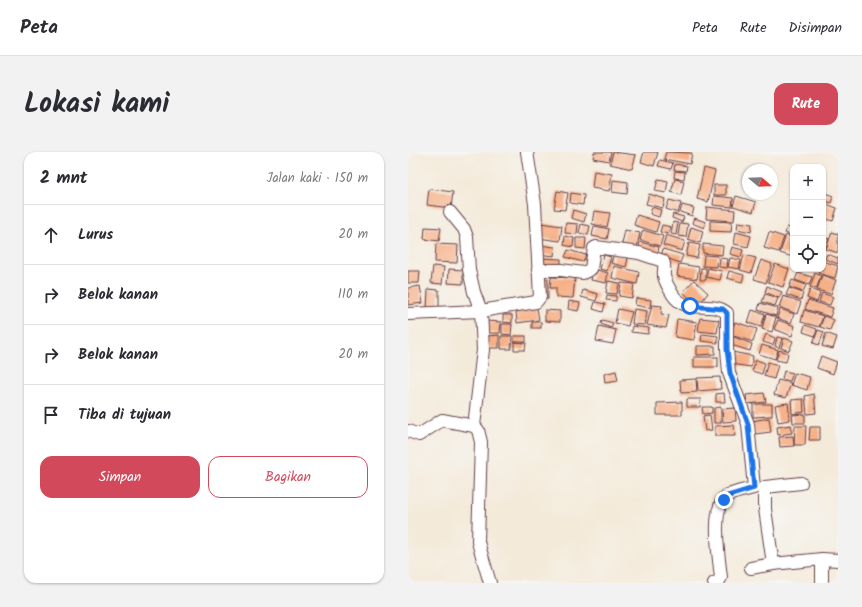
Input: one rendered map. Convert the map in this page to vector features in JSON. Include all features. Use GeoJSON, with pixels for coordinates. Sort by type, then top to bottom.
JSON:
{"type":"FeatureCollection","features":[{"type":"Feature","properties":{"kind":"street"},"geometry":{"type":"LineString","coordinates":[[408,315],[481,311],[538,300],[540,297],[535,204],[527,152]]}},
{"type":"Feature","properties":{"kind":"street"},"geometry":{"type":"LineString","coordinates":[[450,212],[464,230],[467,237],[469,270],[474,292],[481,311],[483,350],[474,426]]}},
{"type":"Feature","properties":{"kind":"street"},"geometry":{"type":"LineString","coordinates":[[538,270],[561,270],[583,273],[591,269],[594,248],[596,247],[639,253],[663,261],[664,278],[674,297],[680,303],[690,306],[723,309],[727,313],[727,349],[730,373],[748,424],[765,509],[773,564]]}},
{"type":"Feature","properties":{"kind":"street"},"geometry":{"type":"LineString","coordinates":[[408,431],[419,435],[442,420],[474,426],[478,430],[481,442],[478,542],[490,583]]}},
{"type":"Feature","properties":{"kind":"street"},"geometry":{"type":"LineString","coordinates":[[714,583],[721,577],[716,519],[724,500],[728,496],[760,488],[801,483]]}},
{"type":"Feature","properties":{"kind":"street"},"geometry":{"type":"LineString","coordinates":[[822,559],[822,583]]}},
{"type":"Feature","properties":{"kind":"street"},"geometry":{"type":"LineString","coordinates":[[751,568],[773,564],[822,559],[838,560]]}},
{"type":"Feature","properties":{"kind":"building"},"geometry":{"type":"Polygon","coordinates":[[[594,152],[611,152],[609,161],[593,158],[594,152]]]}},
{"type":"Feature","properties":{"kind":"building"},"geometry":{"type":"Polygon","coordinates":[[[613,152],[636,155],[632,169],[610,164],[613,152]]]}},
{"type":"Feature","properties":{"kind":"building"},"geometry":{"type":"Polygon","coordinates":[[[644,152],[658,152],[654,166],[641,162],[644,152]]]}},
{"type":"Feature","properties":{"kind":"building"},"geometry":{"type":"Polygon","coordinates":[[[666,152],[692,153],[690,164],[664,159],[666,152]]]}},
{"type":"Feature","properties":{"kind":"building"},"geometry":{"type":"Polygon","coordinates":[[[660,160],[673,163],[671,169],[658,166],[660,160]]]}},
{"type":"Feature","properties":{"kind":"building"},"geometry":{"type":"Polygon","coordinates":[[[675,164],[687,166],[686,171],[674,170],[675,164]]]}},
{"type":"Feature","properties":{"kind":"building"},"geometry":{"type":"Polygon","coordinates":[[[704,168],[715,171],[708,202],[697,199],[704,168]]]}},
{"type":"Feature","properties":{"kind":"building"},"geometry":{"type":"Polygon","coordinates":[[[594,171],[612,174],[609,191],[592,188],[594,171]]]}},
{"type":"Feature","properties":{"kind":"building"},"geometry":{"type":"Polygon","coordinates":[[[675,171],[685,172],[684,179],[674,178],[675,171]]]}},
{"type":"Feature","properties":{"kind":"building"},"geometry":{"type":"Polygon","coordinates":[[[658,179],[668,181],[666,193],[655,191],[658,179]]]}},
{"type":"Feature","properties":{"kind":"building"},"geometry":{"type":"Polygon","coordinates":[[[675,179],[684,181],[681,195],[671,192],[675,179]]]}},
{"type":"Feature","properties":{"kind":"building"},"geometry":{"type":"Polygon","coordinates":[[[613,180],[628,182],[627,194],[612,192],[613,180]]]}},
{"type":"Feature","properties":{"kind":"building"},"geometry":{"type":"Polygon","coordinates":[[[714,185],[726,185],[726,195],[714,195],[714,185]]]}},
{"type":"Feature","properties":{"kind":"building"},"geometry":{"type":"Polygon","coordinates":[[[429,189],[453,192],[451,208],[427,205],[429,189]]]}},
{"type":"Feature","properties":{"kind":"building"},"geometry":{"type":"Polygon","coordinates":[[[557,191],[568,193],[565,210],[554,209],[557,191]]]}},
{"type":"Feature","properties":{"kind":"building"},"geometry":{"type":"Polygon","coordinates":[[[571,193],[584,195],[583,205],[570,203],[571,193]]]}},
{"type":"Feature","properties":{"kind":"building"},"geometry":{"type":"Polygon","coordinates":[[[826,193],[833,196],[831,203],[826,201],[826,193]]]}},
{"type":"Feature","properties":{"kind":"building"},"geometry":{"type":"Polygon","coordinates":[[[649,194],[665,199],[663,208],[646,204],[649,194]]]}},
{"type":"Feature","properties":{"kind":"building"},"geometry":{"type":"Polygon","coordinates":[[[714,196],[733,198],[732,207],[713,205],[714,196]]]}},
{"type":"Feature","properties":{"kind":"building"},"geometry":{"type":"Polygon","coordinates":[[[736,196],[742,198],[742,200],[756,202],[753,212],[733,206],[736,196]]]}},
{"type":"Feature","properties":{"kind":"building"},"geometry":{"type":"Polygon","coordinates":[[[669,200],[681,203],[678,213],[666,209],[669,200]]]}},
{"type":"Feature","properties":{"kind":"building"},"geometry":{"type":"Polygon","coordinates":[[[826,204],[837,208],[833,221],[826,219],[826,204]]]}},
{"type":"Feature","properties":{"kind":"building"},"geometry":{"type":"Polygon","coordinates":[[[682,205],[694,208],[692,216],[680,212],[682,205]]]}},
{"type":"Feature","properties":{"kind":"building"},"geometry":{"type":"Polygon","coordinates":[[[652,207],[661,210],[659,217],[650,214],[652,207]]]}},
{"type":"Feature","properties":{"kind":"building"},"geometry":{"type":"Polygon","coordinates":[[[707,207],[735,210],[734,221],[706,219],[707,207]]]}},
{"type":"Feature","properties":{"kind":"building"},"geometry":{"type":"Polygon","coordinates":[[[573,210],[586,214],[584,222],[571,218],[573,210]]]}},
{"type":"Feature","properties":{"kind":"building"},"geometry":{"type":"Polygon","coordinates":[[[594,211],[610,213],[607,227],[592,224],[594,211]]]}},
{"type":"Feature","properties":{"kind":"building"},"geometry":{"type":"Polygon","coordinates":[[[673,214],[684,217],[682,222],[672,218],[673,214]]]}},
{"type":"Feature","properties":{"kind":"building"},"geometry":{"type":"Polygon","coordinates":[[[637,215],[659,222],[656,232],[634,225],[637,215]]]}},
{"type":"Feature","properties":{"kind":"building"},"geometry":{"type":"Polygon","coordinates":[[[694,218],[706,222],[704,228],[692,223],[694,218]]]}},
{"type":"Feature","properties":{"kind":"building"},"geometry":{"type":"Polygon","coordinates":[[[710,221],[732,222],[731,232],[710,231],[710,221]]]}},
{"type":"Feature","properties":{"kind":"building"},"geometry":{"type":"Polygon","coordinates":[[[673,222],[678,223],[676,235],[671,234],[673,222]]]}},
{"type":"Feature","properties":{"kind":"building"},"geometry":{"type":"Polygon","coordinates":[[[738,222],[752,224],[751,232],[737,229],[738,222]]]}},
{"type":"Feature","properties":{"kind":"building"},"geometry":{"type":"Polygon","coordinates":[[[540,223],[562,226],[560,241],[538,238],[540,223]]]}},
{"type":"Feature","properties":{"kind":"building"},"geometry":{"type":"Polygon","coordinates":[[[566,223],[578,224],[577,234],[565,233],[566,223]]]}},
{"type":"Feature","properties":{"kind":"building"},"geometry":{"type":"Polygon","coordinates":[[[680,223],[688,224],[686,237],[678,236],[680,223]]]}},
{"type":"Feature","properties":{"kind":"building"},"geometry":{"type":"Polygon","coordinates":[[[581,224],[590,226],[588,235],[579,233],[581,224]]]}},
{"type":"Feature","properties":{"kind":"building"},"geometry":{"type":"Polygon","coordinates":[[[662,225],[671,227],[668,234],[660,232],[662,225]]]}},
{"type":"Feature","properties":{"kind":"building"},"geometry":{"type":"Polygon","coordinates":[[[594,226],[609,229],[607,239],[592,236],[594,226]]]}},
{"type":"Feature","properties":{"kind":"building"},"geometry":{"type":"Polygon","coordinates":[[[425,227],[441,228],[439,241],[424,239],[425,227]]]}},
{"type":"Feature","properties":{"kind":"building"},"geometry":{"type":"Polygon","coordinates":[[[691,227],[703,231],[700,243],[688,239],[691,227]]]}},
{"type":"Feature","properties":{"kind":"building"},"geometry":{"type":"Polygon","coordinates":[[[787,227],[790,228],[790,235],[785,233],[787,227]]]}},
{"type":"Feature","properties":{"kind":"building"},"geometry":{"type":"Polygon","coordinates":[[[625,230],[640,233],[636,252],[621,249],[625,230]]]}},
{"type":"Feature","properties":{"kind":"building"},"geometry":{"type":"Polygon","coordinates":[[[643,230],[663,236],[660,246],[640,240],[643,230]]]}},
{"type":"Feature","properties":{"kind":"building"},"geometry":{"type":"Polygon","coordinates":[[[736,232],[751,236],[748,247],[734,244],[736,232]]]}},
{"type":"Feature","properties":{"kind":"building"},"geometry":{"type":"Polygon","coordinates":[[[769,232],[784,237],[779,252],[764,248],[769,232]]]}},
{"type":"Feature","properties":{"kind":"building"},"geometry":{"type":"Polygon","coordinates":[[[832,232],[838,234],[838,253],[826,249],[832,232]]]}},
{"type":"Feature","properties":{"kind":"building"},"geometry":{"type":"Polygon","coordinates":[[[666,235],[685,241],[682,251],[663,245],[666,235]]]}},
{"type":"Feature","properties":{"kind":"building"},"geometry":{"type":"Polygon","coordinates":[[[786,235],[790,236],[790,256],[780,253],[786,235]]]}},
{"type":"Feature","properties":{"kind":"building"},"geometry":{"type":"Polygon","coordinates":[[[565,236],[574,238],[573,247],[564,245],[565,236]]]}},
{"type":"Feature","properties":{"kind":"building"},"geometry":{"type":"Polygon","coordinates":[[[576,238],[586,238],[585,249],[576,248],[576,238]]]}},
{"type":"Feature","properties":{"kind":"building"},"geometry":{"type":"Polygon","coordinates":[[[826,238],[829,239],[826,247],[826,238]]]}},
{"type":"Feature","properties":{"kind":"building"},"geometry":{"type":"Polygon","coordinates":[[[640,242],[659,247],[657,256],[638,251],[640,242]]]}},
{"type":"Feature","properties":{"kind":"building"},"geometry":{"type":"Polygon","coordinates":[[[689,243],[700,245],[697,258],[686,256],[689,243]]]}},
{"type":"Feature","properties":{"kind":"building"},"geometry":{"type":"Polygon","coordinates":[[[436,244],[458,245],[457,263],[435,262],[436,244]]]}},
{"type":"Feature","properties":{"kind":"building"},"geometry":{"type":"Polygon","coordinates":[[[703,244],[723,246],[722,255],[703,253],[703,244]]]}},
{"type":"Feature","properties":{"kind":"building"},"geometry":{"type":"Polygon","coordinates":[[[539,245],[555,247],[554,256],[538,254],[539,245]]]}},
{"type":"Feature","properties":{"kind":"building"},"geometry":{"type":"Polygon","coordinates":[[[732,247],[743,250],[741,257],[730,254],[732,247]]]}},
{"type":"Feature","properties":{"kind":"building"},"geometry":{"type":"Polygon","coordinates":[[[663,249],[683,255],[680,263],[661,256],[663,249]]]}},
{"type":"Feature","properties":{"kind":"building"},"geometry":{"type":"Polygon","coordinates":[[[568,250],[586,255],[583,262],[565,257],[568,250]]]}},
{"type":"Feature","properties":{"kind":"building"},"geometry":{"type":"Polygon","coordinates":[[[614,254],[628,258],[626,267],[611,263],[614,254]]]}},
{"type":"Feature","properties":{"kind":"building"},"geometry":{"type":"Polygon","coordinates":[[[827,254],[838,258],[838,264],[826,259],[827,254]]]}},
{"type":"Feature","properties":{"kind":"building"},"geometry":{"type":"Polygon","coordinates":[[[604,255],[611,257],[607,271],[600,269],[604,255]]]}},
{"type":"Feature","properties":{"kind":"building"},"geometry":{"type":"Polygon","coordinates":[[[704,255],[718,256],[717,267],[703,266],[704,255]]]}},
{"type":"Feature","properties":{"kind":"building"},"geometry":{"type":"Polygon","coordinates":[[[744,255],[756,258],[751,273],[740,270],[744,255]]]}},
{"type":"Feature","properties":{"kind":"building"},"geometry":{"type":"Polygon","coordinates":[[[540,258],[561,259],[561,269],[539,268],[540,258]]]}},
{"type":"Feature","properties":{"kind":"building"},"geometry":{"type":"Polygon","coordinates":[[[720,258],[728,259],[727,268],[719,267],[720,258]]]}},
{"type":"Feature","properties":{"kind":"building"},"geometry":{"type":"Polygon","coordinates":[[[730,258],[741,260],[739,269],[728,267],[730,258]]]}},
{"type":"Feature","properties":{"kind":"building"},"geometry":{"type":"Polygon","coordinates":[[[761,260],[772,264],[766,283],[754,279],[761,260]]]}},
{"type":"Feature","properties":{"kind":"building"},"geometry":{"type":"Polygon","coordinates":[[[826,262],[838,266],[835,278],[818,273],[826,272],[826,262]]]}},
{"type":"Feature","properties":{"kind":"building"},"geometry":{"type":"Polygon","coordinates":[[[679,264],[699,267],[697,279],[677,276],[679,264]]]}},
{"type":"Feature","properties":{"kind":"building"},"geometry":{"type":"Polygon","coordinates":[[[775,264],[789,269],[783,287],[768,282],[775,264]]]}},
{"type":"Feature","properties":{"kind":"building"},"geometry":{"type":"Polygon","coordinates":[[[433,266],[444,267],[442,284],[431,283],[433,266]]]}},
{"type":"Feature","properties":{"kind":"building"},"geometry":{"type":"Polygon","coordinates":[[[614,266],[639,272],[637,284],[612,278],[614,266]]]}},
{"type":"Feature","properties":{"kind":"building"},"geometry":{"type":"Polygon","coordinates":[[[701,268],[706,268],[706,280],[700,280],[701,268]]]}},
{"type":"Feature","properties":{"kind":"building"},"geometry":{"type":"Polygon","coordinates":[[[708,268],[722,271],[720,280],[706,277],[708,268]]]}},
{"type":"Feature","properties":{"kind":"building"},"geometry":{"type":"Polygon","coordinates":[[[449,269],[463,270],[463,284],[448,283],[449,269]]]}},
{"type":"Feature","properties":{"kind":"building"},"geometry":{"type":"Polygon","coordinates":[[[594,269],[608,273],[606,283],[591,280],[594,269]]]}},
{"type":"Feature","properties":{"kind":"building"},"geometry":{"type":"Polygon","coordinates":[[[408,271],[420,271],[419,283],[408,283],[408,271]]]}},
{"type":"Feature","properties":{"kind":"building"},"geometry":{"type":"Polygon","coordinates":[[[729,271],[744,275],[742,282],[727,278],[729,271]]]}},
{"type":"Feature","properties":{"kind":"building"},"geometry":{"type":"Polygon","coordinates":[[[798,273],[812,277],[809,285],[795,280],[798,273]]]}},
{"type":"Feature","properties":{"kind":"building"},"geometry":{"type":"Polygon","coordinates":[[[815,273],[821,276],[816,289],[810,287],[815,273]]]}},
{"type":"Feature","properties":{"kind":"building"},"geometry":{"type":"Polygon","coordinates":[[[822,275],[836,280],[831,294],[817,290],[822,275]]]}},
{"type":"Feature","properties":{"kind":"building"},"geometry":{"type":"Polygon","coordinates":[[[551,277],[575,278],[573,298],[556,297],[556,288],[550,288],[551,277]]]}},
{"type":"Feature","properties":{"kind":"building"},"geometry":{"type":"Polygon","coordinates":[[[541,279],[548,279],[548,299],[541,299],[541,279]]]}},
{"type":"Feature","properties":{"kind":"building"},"geometry":{"type":"Polygon","coordinates":[[[694,280],[708,293],[698,306],[683,292],[694,280]]]}},
{"type":"Feature","properties":{"kind":"building"},"geometry":{"type":"Polygon","coordinates":[[[792,280],[806,285],[803,292],[789,287],[792,280]]]}},
{"type":"Feature","properties":{"kind":"building"},"geometry":{"type":"Polygon","coordinates":[[[608,281],[619,283],[617,294],[606,293],[608,281]]]}},
{"type":"Feature","properties":{"kind":"building"},"geometry":{"type":"Polygon","coordinates":[[[621,283],[634,284],[632,298],[619,296],[621,283]]]}},
{"type":"Feature","properties":{"kind":"building"},"geometry":{"type":"Polygon","coordinates":[[[420,286],[423,303],[408,305],[408,288],[420,286]]]}},
{"type":"Feature","properties":{"kind":"building"},"geometry":{"type":"Polygon","coordinates":[[[767,286],[782,292],[779,298],[765,292],[767,286]]]}},
{"type":"Feature","properties":{"kind":"building"},"geometry":{"type":"Polygon","coordinates":[[[789,288],[803,293],[801,300],[786,295],[789,288]]]}},
{"type":"Feature","properties":{"kind":"building"},"geometry":{"type":"Polygon","coordinates":[[[428,289],[439,290],[439,310],[427,309],[428,289]]]}},
{"type":"Feature","properties":{"kind":"building"},"geometry":{"type":"Polygon","coordinates":[[[810,289],[820,293],[817,302],[807,298],[810,289]]]}},
{"type":"Feature","properties":{"kind":"building"},"geometry":{"type":"Polygon","coordinates":[[[583,290],[598,294],[596,301],[581,297],[583,290]]]}},
{"type":"Feature","properties":{"kind":"building"},"geometry":{"type":"Polygon","coordinates":[[[822,293],[833,297],[830,305],[819,302],[822,293]]]}},
{"type":"Feature","properties":{"kind":"building"},"geometry":{"type":"Polygon","coordinates":[[[765,294],[778,298],[775,306],[762,302],[765,294]]]}},
{"type":"Feature","properties":{"kind":"building"},"geometry":{"type":"Polygon","coordinates":[[[607,295],[616,296],[616,301],[606,300],[607,295]]]}},
{"type":"Feature","properties":{"kind":"building"},"geometry":{"type":"Polygon","coordinates":[[[783,296],[801,302],[797,314],[779,307],[783,296]]]}},
{"type":"Feature","properties":{"kind":"building"},"geometry":{"type":"Polygon","coordinates":[[[636,298],[651,300],[650,308],[635,305],[636,298]]]}},
{"type":"Feature","properties":{"kind":"building"},"geometry":{"type":"Polygon","coordinates":[[[808,300],[833,308],[830,317],[805,309],[808,300]]]}},
{"type":"Feature","properties":{"kind":"building"},"geometry":{"type":"Polygon","coordinates":[[[569,301],[580,303],[578,311],[568,309],[569,301]]]}},
{"type":"Feature","properties":{"kind":"building"},"geometry":{"type":"Polygon","coordinates":[[[595,302],[605,304],[603,312],[593,309],[595,302]]]}},
{"type":"Feature","properties":{"kind":"building"},"geometry":{"type":"Polygon","coordinates":[[[760,303],[778,308],[776,316],[758,310],[760,303]]]}},
{"type":"Feature","properties":{"kind":"building"},"geometry":{"type":"Polygon","coordinates":[[[652,305],[662,306],[661,314],[669,315],[666,328],[647,325],[652,305]]]}},
{"type":"Feature","properties":{"kind":"building"},"geometry":{"type":"Polygon","coordinates":[[[537,308],[539,320],[517,323],[516,311],[537,308]]]}},
{"type":"Feature","properties":{"kind":"building"},"geometry":{"type":"Polygon","coordinates":[[[618,309],[632,312],[628,326],[615,323],[618,309]]]}},
{"type":"Feature","properties":{"kind":"building"},"geometry":{"type":"Polygon","coordinates":[[[634,309],[647,311],[645,325],[632,324],[634,309]]]}},
{"type":"Feature","properties":{"kind":"building"},"geometry":{"type":"Polygon","coordinates":[[[780,309],[794,314],[791,323],[777,318],[780,309]]]}},
{"type":"Feature","properties":{"kind":"building"},"geometry":{"type":"Polygon","coordinates":[[[545,310],[560,311],[560,322],[545,321],[545,310]]]}},
{"type":"Feature","properties":{"kind":"building"},"geometry":{"type":"Polygon","coordinates":[[[752,310],[765,314],[761,327],[748,323],[752,310]]]}},
{"type":"Feature","properties":{"kind":"building"},"geometry":{"type":"Polygon","coordinates":[[[804,310],[823,316],[819,327],[801,322],[804,310]]]}},
{"type":"Feature","properties":{"kind":"building"},"geometry":{"type":"Polygon","coordinates":[[[766,314],[776,317],[772,332],[762,329],[766,314]]]}},
{"type":"Feature","properties":{"kind":"building"},"geometry":{"type":"Polygon","coordinates":[[[503,315],[512,315],[512,323],[503,322],[503,315]]]}},
{"type":"Feature","properties":{"kind":"building"},"geometry":{"type":"Polygon","coordinates":[[[824,316],[834,320],[830,330],[820,327],[824,316]]]}},
{"type":"Feature","properties":{"kind":"building"},"geometry":{"type":"Polygon","coordinates":[[[700,318],[719,320],[717,333],[698,331],[700,318]]]}},
{"type":"Feature","properties":{"kind":"building"},"geometry":{"type":"Polygon","coordinates":[[[677,319],[697,322],[694,340],[675,337],[677,319]]]}},
{"type":"Feature","properties":{"kind":"building"},"geometry":{"type":"Polygon","coordinates":[[[602,320],[613,323],[611,328],[601,324],[602,320]]]}},
{"type":"Feature","properties":{"kind":"building"},"geometry":{"type":"Polygon","coordinates":[[[778,320],[795,326],[792,336],[774,329],[778,320]]]}},
{"type":"Feature","properties":{"kind":"building"},"geometry":{"type":"Polygon","coordinates":[[[485,321],[501,322],[500,333],[485,333],[485,321]]]}},
{"type":"Feature","properties":{"kind":"building"},"geometry":{"type":"Polygon","coordinates":[[[532,322],[541,322],[541,328],[532,328],[532,322]]]}},
{"type":"Feature","properties":{"kind":"building"},"geometry":{"type":"Polygon","coordinates":[[[735,322],[757,329],[753,342],[731,335],[735,322]]]}},
{"type":"Feature","properties":{"kind":"building"},"geometry":{"type":"Polygon","coordinates":[[[502,324],[512,324],[511,335],[502,334],[502,324]]]}},
{"type":"Feature","properties":{"kind":"building"},"geometry":{"type":"Polygon","coordinates":[[[805,325],[817,329],[815,336],[803,332],[805,325]]]}},
{"type":"Feature","properties":{"kind":"building"},"geometry":{"type":"Polygon","coordinates":[[[599,326],[616,330],[613,344],[596,341],[599,326]]]}},
{"type":"Feature","properties":{"kind":"building"},"geometry":{"type":"Polygon","coordinates":[[[632,326],[649,328],[648,334],[631,332],[632,326]]]}},
{"type":"Feature","properties":{"kind":"building"},"geometry":{"type":"Polygon","coordinates":[[[818,330],[824,332],[819,345],[813,343],[818,330]]]}},
{"type":"Feature","properties":{"kind":"building"},"geometry":{"type":"Polygon","coordinates":[[[826,333],[837,337],[833,349],[822,346],[826,333]]]}},
{"type":"Feature","properties":{"kind":"building"},"geometry":{"type":"Polygon","coordinates":[[[702,334],[718,336],[718,343],[701,341],[702,334]]]}},
{"type":"Feature","properties":{"kind":"building"},"geometry":{"type":"Polygon","coordinates":[[[766,334],[775,338],[773,345],[763,342],[766,334]]]}},
{"type":"Feature","properties":{"kind":"building"},"geometry":{"type":"Polygon","coordinates":[[[499,335],[499,348],[487,348],[487,336],[499,335]]]}},
{"type":"Feature","properties":{"kind":"building"},"geometry":{"type":"Polygon","coordinates":[[[501,336],[512,336],[511,349],[501,349],[501,336]]]}},
{"type":"Feature","properties":{"kind":"building"},"geometry":{"type":"Polygon","coordinates":[[[514,336],[526,336],[526,342],[514,342],[514,336]]]}},
{"type":"Feature","properties":{"kind":"building"},"geometry":{"type":"Polygon","coordinates":[[[731,336],[752,344],[750,351],[728,344],[731,336]]]}},
{"type":"Feature","properties":{"kind":"building"},"geometry":{"type":"Polygon","coordinates":[[[777,337],[782,338],[779,348],[775,346],[777,337]]]}},
{"type":"Feature","properties":{"kind":"building"},"geometry":{"type":"Polygon","coordinates":[[[784,338],[793,341],[789,351],[781,348],[784,338]]]}},
{"type":"Feature","properties":{"kind":"building"},"geometry":{"type":"Polygon","coordinates":[[[514,342],[526,343],[525,350],[514,350],[514,342]]]}},
{"type":"Feature","properties":{"kind":"building"},"geometry":{"type":"Polygon","coordinates":[[[762,345],[778,350],[775,359],[759,354],[762,345]]]}},
{"type":"Feature","properties":{"kind":"building"},"geometry":{"type":"Polygon","coordinates":[[[697,346],[715,346],[715,354],[697,355],[697,346]]]}},
{"type":"Feature","properties":{"kind":"building"},"geometry":{"type":"Polygon","coordinates":[[[779,350],[788,353],[786,362],[776,360],[779,350]]]}},
{"type":"Feature","properties":{"kind":"building"},"geometry":{"type":"Polygon","coordinates":[[[732,352],[753,356],[751,367],[730,364],[732,352]]]}},
{"type":"Feature","properties":{"kind":"building"},"geometry":{"type":"Polygon","coordinates":[[[821,356],[837,362],[833,374],[817,368],[821,356]]]}},
{"type":"Feature","properties":{"kind":"building"},"geometry":{"type":"Polygon","coordinates":[[[694,357],[718,357],[718,367],[694,367],[694,357]]]}},
{"type":"Feature","properties":{"kind":"building"},"geometry":{"type":"Polygon","coordinates":[[[756,360],[765,363],[762,374],[752,371],[756,360]]]}},
{"type":"Feature","properties":{"kind":"building"},"geometry":{"type":"Polygon","coordinates":[[[768,362],[778,365],[774,379],[764,376],[768,362]]]}},
{"type":"Feature","properties":{"kind":"building"},"geometry":{"type":"Polygon","coordinates":[[[616,371],[618,381],[605,383],[604,374],[616,371]]]}},
{"type":"Feature","properties":{"kind":"building"},"geometry":{"type":"Polygon","coordinates":[[[784,371],[793,373],[790,381],[782,379],[784,371]]]}},
{"type":"Feature","properties":{"kind":"building"},"geometry":{"type":"Polygon","coordinates":[[[795,373],[810,377],[807,390],[791,385],[795,373]]]}},
{"type":"Feature","properties":{"kind":"building"},"geometry":{"type":"Polygon","coordinates":[[[720,377],[721,389],[698,391],[697,378],[720,377]]]}},
{"type":"Feature","properties":{"kind":"building"},"geometry":{"type":"Polygon","coordinates":[[[696,379],[697,392],[681,393],[680,380],[696,379]]]}},
{"type":"Feature","properties":{"kind":"building"},"geometry":{"type":"Polygon","coordinates":[[[778,380],[791,383],[786,398],[774,395],[778,380]]]}},
{"type":"Feature","properties":{"kind":"building"},"geometry":{"type":"Polygon","coordinates":[[[724,393],[725,402],[716,402],[716,394],[724,393]]]}},
{"type":"Feature","properties":{"kind":"building"},"geometry":{"type":"Polygon","coordinates":[[[764,393],[766,402],[747,404],[746,395],[764,393]]]}},
{"type":"Feature","properties":{"kind":"building"},"geometry":{"type":"Polygon","coordinates":[[[814,394],[816,413],[807,414],[805,396],[814,394]]]}},
{"type":"Feature","properties":{"kind":"building"},"geometry":{"type":"Polygon","coordinates":[[[687,399],[701,399],[700,407],[687,407],[687,399]]]}},
{"type":"Feature","properties":{"kind":"building"},"geometry":{"type":"Polygon","coordinates":[[[803,399],[804,412],[792,414],[791,400],[803,399]]]}},
{"type":"Feature","properties":{"kind":"building"},"geometry":{"type":"Polygon","coordinates":[[[682,402],[682,415],[657,415],[657,403],[682,402]]]}},
{"type":"Feature","properties":{"kind":"building"},"geometry":{"type":"Polygon","coordinates":[[[788,403],[790,420],[778,422],[775,405],[788,403]]]}},
{"type":"Feature","properties":{"kind":"building"},"geometry":{"type":"Polygon","coordinates":[[[753,404],[772,404],[772,416],[753,417],[753,404]]]}},
{"type":"Feature","properties":{"kind":"building"},"geometry":{"type":"Polygon","coordinates":[[[702,407],[712,407],[712,413],[703,414],[702,407]]]}},
{"type":"Feature","properties":{"kind":"building"},"geometry":{"type":"Polygon","coordinates":[[[721,407],[721,423],[714,423],[714,408],[721,407]]]}},
{"type":"Feature","properties":{"kind":"building"},"geometry":{"type":"Polygon","coordinates":[[[735,408],[736,421],[723,422],[722,409],[735,408]]]}},
{"type":"Feature","properties":{"kind":"building"},"geometry":{"type":"Polygon","coordinates":[[[805,414],[805,423],[793,423],[792,415],[805,414]]]}},
{"type":"Feature","properties":{"kind":"building"},"geometry":{"type":"Polygon","coordinates":[[[710,415],[712,430],[705,431],[703,416],[710,415]]]}},
{"type":"Feature","properties":{"kind":"building"},"geometry":{"type":"Polygon","coordinates":[[[769,418],[771,432],[755,434],[752,421],[769,418]]]}},
{"type":"Feature","properties":{"kind":"building"},"geometry":{"type":"Polygon","coordinates":[[[734,425],[735,436],[715,436],[715,426],[734,425]]]}},
{"type":"Feature","properties":{"kind":"building"},"geometry":{"type":"Polygon","coordinates":[[[791,425],[792,433],[778,435],[777,427],[791,425]]]}},
{"type":"Feature","properties":{"kind":"building"},"geometry":{"type":"Polygon","coordinates":[[[795,426],[806,426],[805,445],[794,445],[795,426]]]}},
{"type":"Feature","properties":{"kind":"building"},"geometry":{"type":"Polygon","coordinates":[[[810,427],[820,427],[820,440],[809,440],[810,427]]]}},
{"type":"Feature","properties":{"kind":"building"},"geometry":{"type":"Polygon","coordinates":[[[793,436],[794,446],[780,447],[779,437],[793,436]]]}},
{"type":"Feature","properties":{"kind":"route"},"geometry":{"type":"LineString","coordinates":[[690,306],[723,309],[728,315],[726,326],[730,373],[748,424],[754,488],[725,497],[724,500]]}}]}
